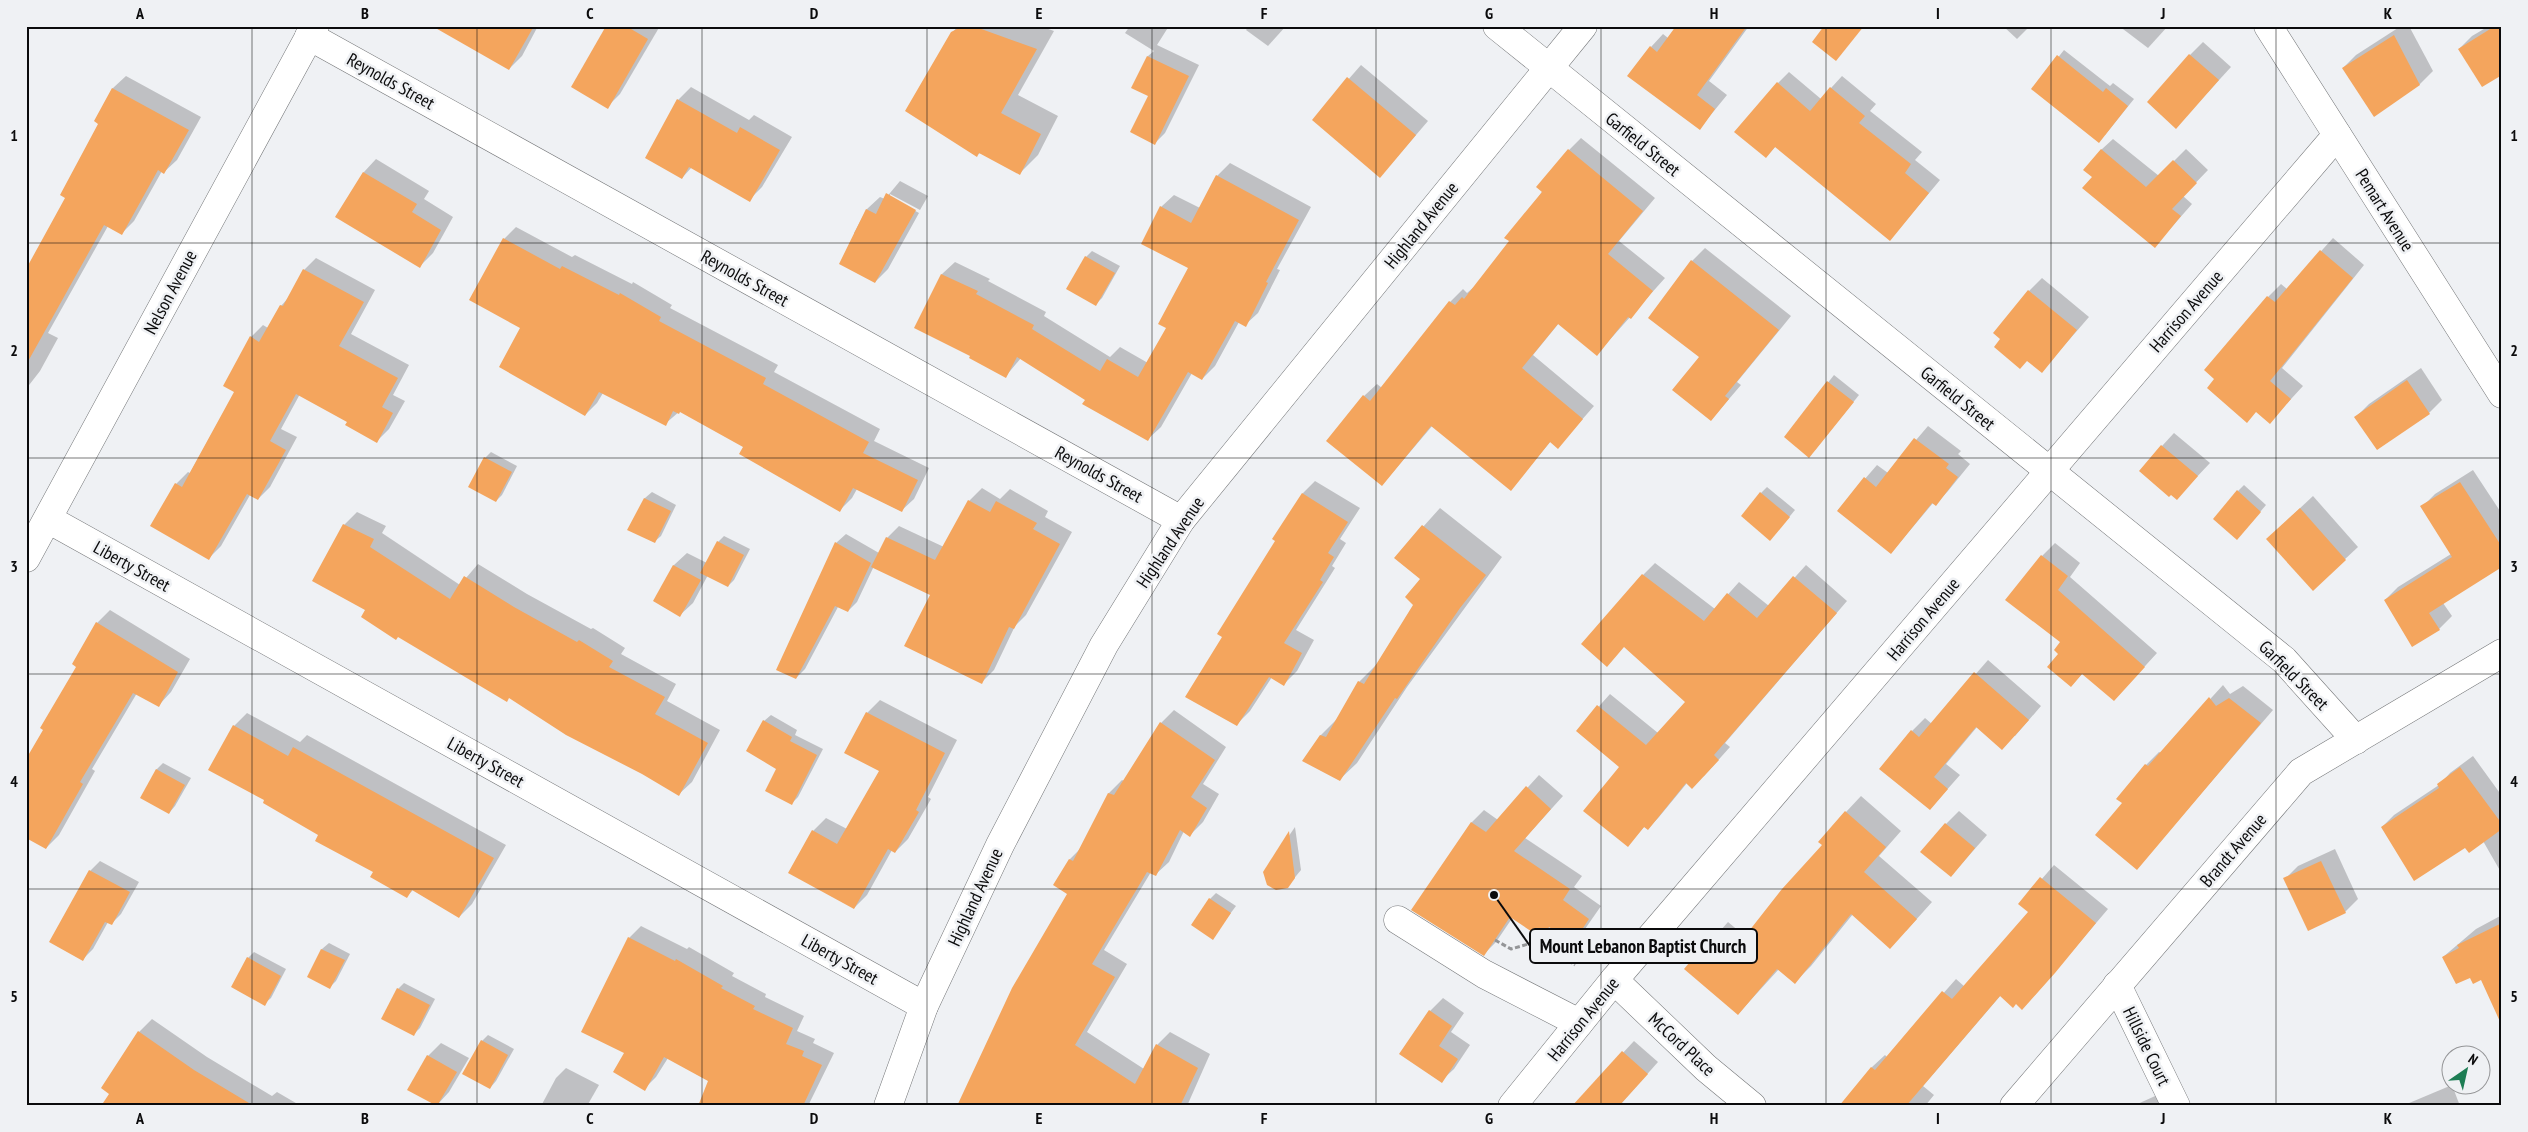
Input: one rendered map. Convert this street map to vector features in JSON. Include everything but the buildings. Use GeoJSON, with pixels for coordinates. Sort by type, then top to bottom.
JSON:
{"type":"FeatureCollection","features":[{"type":"Feature","properties":{"kind":"street","name":"Garfield Street"},"geometry":{"type":"LineString","coordinates":[[1497,26],[2284,660],[2356,740]]}},
{"type":"Feature","properties":{"kind":"street","name":"Highland Avenue"},"geometry":{"type":"LineString","coordinates":[[888,1106],[924,1006],[1000,845],[1104,645],[1181,520],[1583,26]]}},
{"type":"Feature","properties":{"kind":"street","name":"Pemart Avenue"},"geometry":{"type":"LineString","coordinates":[[2268,26],[2502,394]]}},
{"type":"Feature","properties":{"kind":"street","name":"Nelson Avenue"},"geometry":{"type":"LineString","coordinates":[[26,558],[312,31]]}},
{"type":"Feature","properties":{"kind":"street","name":"Reynolds Street"},"geometry":{"type":"LineString","coordinates":[[312,31],[1181,520]]}},
{"type":"Feature","properties":{"kind":"street","name":"Harrison Avenue"},"geometry":{"type":"LineString","coordinates":[[1512,1106],[1614,980],[2337,135]]}},
{"type":"Feature","properties":{"kind":"street","name":"Liberty Street"},"geometry":{"type":"LineString","coordinates":[[48,519],[924,1006]]}},
{"type":"Feature","properties":{"kind":"street","name":"Brandt Avenue"},"geometry":{"type":"LineString","coordinates":[[2014,1106],[2301,772],[2502,653]]}},
{"type":"Feature","properties":{"kind":"street"},"geometry":{"type":"LineString","coordinates":[[1398,920],[1484,974],[1579,1023]]}},
{"type":"Feature","properties":{"kind":"street","name":"McCord Place"},"geometry":{"type":"LineString","coordinates":[[1614,980],[1706,1068],[1752,1106]]}},
{"type":"Feature","properties":{"kind":"street","name":"Hillside Court"},"geometry":{"type":"LineString","coordinates":[[2117,985],[2176,1106]]}},
{"type":"Feature","properties":{"kind":"path"},"geometry":{"type":"LineString","coordinates":[[1581,932],[1595,941]]}},
{"type":"Feature","properties":{"kind":"path"},"geometry":{"type":"LineString","coordinates":[[1495,940],[1511,949],[1539,941],[1575,964]]}},
{"type":"Feature","properties":{"kind":"place","name":"Mount Lebanon Baptist Church"},"geometry":{"type":"Point","coordinates":[1494,895]}}]}
